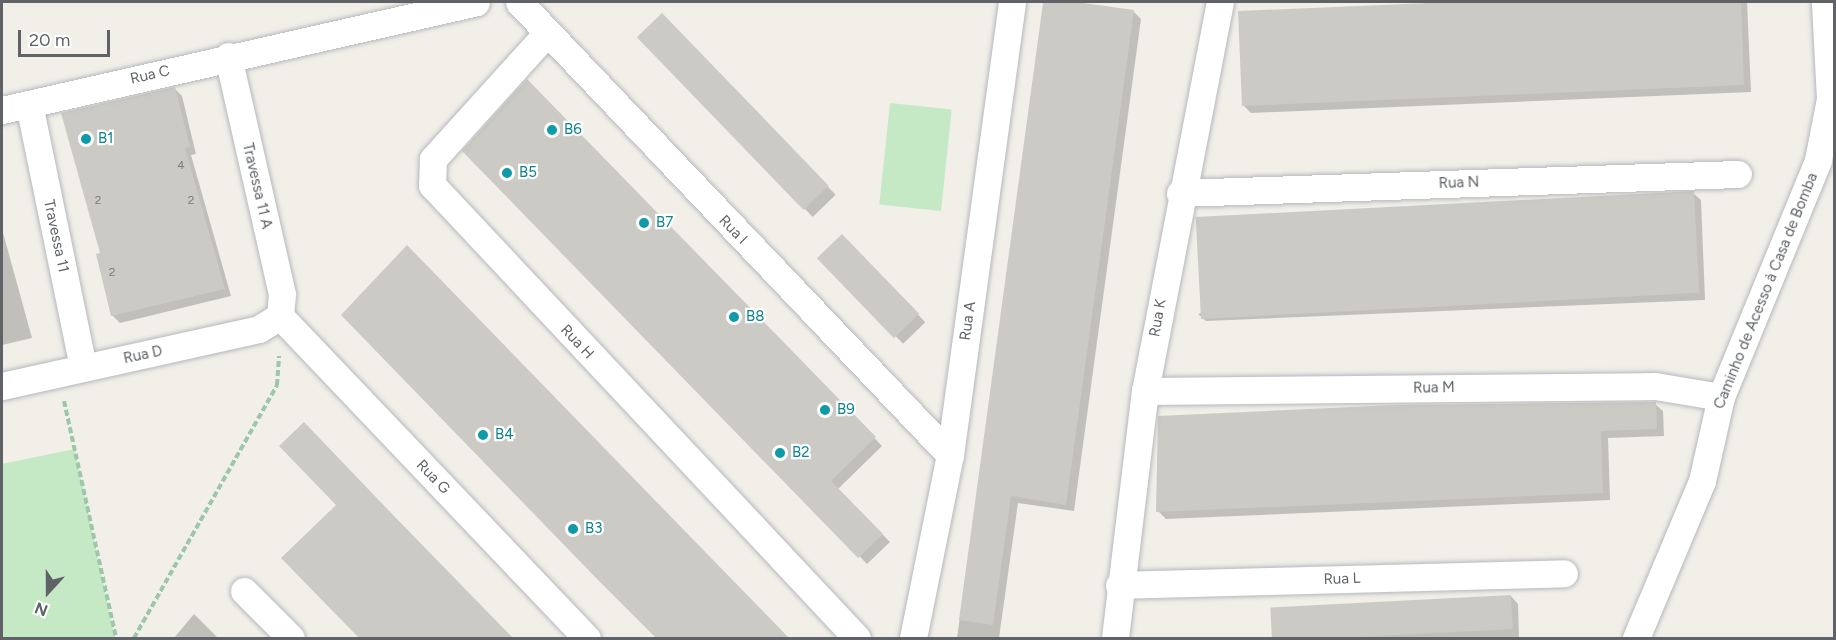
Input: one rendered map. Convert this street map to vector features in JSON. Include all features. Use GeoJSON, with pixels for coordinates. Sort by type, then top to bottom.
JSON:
{"type":"FeatureCollection","features":[{"type":"Feature","properties":{"kind":"street","name":"Rua C"},"geometry":{"type":"LineString","coordinates":[[2,110],[228,56],[366,12],[476,2]]}},
{"type":"Feature","properties":{"kind":"street","name":"Rua I"},"geometry":{"type":"LineString","coordinates":[[519,2],[546,34],[950,455]]}},
{"type":"Feature","properties":{"kind":"street","name":"Rua A"},"geometry":{"type":"LineString","coordinates":[[913,639],[950,455],[1012,2]]}},
{"type":"Feature","properties":{"kind":"street","name":"Rua K"},"geometry":{"type":"LineString","coordinates":[[1115,639],[1119,585],[1145,391],[1180,193],[1220,2]]}},
{"type":"Feature","properties":{"kind":"street","name":"Caminho de Acesso à Casa de Bomba"},"geometry":{"type":"LineString","coordinates":[[1636,639],[1702,481],[1721,397],[1818,160],[1830,99],[1825,2]]}},
{"type":"Feature","properties":{"kind":"street","name":"Rua H"},"geometry":{"type":"LineString","coordinates":[[546,34],[433,159],[432,185],[857,639]]}},
{"type":"Feature","properties":{"kind":"street","name":"Travessa 11 A"},"geometry":{"type":"LineString","coordinates":[[228,56],[282,294],[280,316]]}},
{"type":"Feature","properties":{"kind":"street","name":"Travessa 11"},"geometry":{"type":"LineString","coordinates":[[28,104],[71,371]]}},
{"type":"Feature","properties":{"kind":"street","name":"Rua N"},"geometry":{"type":"LineString","coordinates":[[1180,193],[1738,174]]}},
{"type":"Feature","properties":{"kind":"street","name":"Rua D"},"geometry":{"type":"LineString","coordinates":[[2,386],[259,329],[280,316]]}},
{"type":"Feature","properties":{"kind":"street","name":"Rua G"},"geometry":{"type":"LineString","coordinates":[[280,316],[587,639]]}},
{"type":"Feature","properties":{"kind":"street","name":"Rua M"},"geometry":{"type":"LineString","coordinates":[[1145,391],[1655,386],[1721,397]]}},
{"type":"Feature","properties":{"kind":"street","name":"Rua L"},"geometry":{"type":"LineString","coordinates":[[1119,585],[1564,573]]}},
{"type":"Feature","properties":{"kind":"street"},"geometry":{"type":"LineString","coordinates":[[244,591],[291,639]]}},
{"type":"Feature","properties":{"kind":"path"},"geometry":{"type":"LineString","coordinates":[[134,639],[277,385],[280,316]]}},
{"type":"Feature","properties":{"kind":"path"},"geometry":{"type":"LineString","coordinates":[[71,371],[116,639]]}},
{"type":"Feature","properties":{"kind":"green space"},"geometry":{"type":"Polygon","coordinates":[[[890,103],[952,109],[941,211],[879,204],[890,103]]]}},
{"type":"Feature","properties":{"kind":"green space"},"geometry":{"type":"Polygon","coordinates":[[[75,449],[115,638],[2,638],[2,464],[75,449]]]}},
{"type":"Feature","properties":{"kind":"building"},"geometry":{"type":"Polygon","coordinates":[[[1076,2],[1134,10],[1066,505],[1011,496],[993,625],[959,620],[1043,3],[1076,2]]]}},
{"type":"Feature","properties":{"kind":"building"},"geometry":{"type":"Polygon","coordinates":[[[1452,2],[1741,2],[1744,85],[1242,106],[1238,11],[1452,2]]]}},
{"type":"Feature","properties":{"kind":"building"},"geometry":{"type":"Polygon","coordinates":[[[662,13],[829,186],[804,210],[637,37],[662,13]]]}},
{"type":"Feature","properties":{"kind":"building"},"geometry":{"type":"Polygon","coordinates":[[[527,79],[876,437],[831,481],[883,534],[858,558],[462,151],[527,79]]]}},
{"type":"Feature","properties":{"kind":"building"},"geometry":{"type":"Polygon","coordinates":[[[175,87],[190,147],[185,148],[225,289],[111,316],[96,254],[100,253],[61,113],[175,87]]]}},
{"type":"Feature","properties":{"kind":"building"},"geometry":{"type":"Polygon","coordinates":[[[1694,191],[1699,293],[1201,319],[1196,217],[1694,191]]]}},
{"type":"Feature","properties":{"kind":"building"},"geometry":{"type":"Polygon","coordinates":[[[842,234],[919,314],[894,338],[817,258],[842,234]]]}},
{"type":"Feature","properties":{"kind":"building"},"geometry":{"type":"Polygon","coordinates":[[[407,245],[790,639],[657,639],[599,581],[341,315],[407,245]]]}},
{"type":"Feature","properties":{"kind":"building"},"geometry":{"type":"Polygon","coordinates":[[[1656,402],[1657,429],[1601,431],[1603,493],[1156,512],[1158,416],[1395,405],[1656,402]]]}},
{"type":"Feature","properties":{"kind":"building"},"geometry":{"type":"Polygon","coordinates":[[[304,422],[514,639],[360,639],[281,558],[336,505],[279,446],[304,422]]]}},
{"type":"Feature","properties":{"kind":"building"},"geometry":{"type":"Polygon","coordinates":[[[1511,595],[1513,629],[1340,638],[1272,638],[1270,608],[1511,595]]]}},
{"type":"Feature","properties":{"kind":"place","name":"B6"},"geometry":{"type":"Point","coordinates":[552,130]}},
{"type":"Feature","properties":{"kind":"place","name":"B1"},"geometry":{"type":"Point","coordinates":[86,139]}},
{"type":"Feature","properties":{"kind":"place","name":"B5"},"geometry":{"type":"Point","coordinates":[507,173]}},
{"type":"Feature","properties":{"kind":"place","name":"B7"},"geometry":{"type":"Point","coordinates":[644,223]}},
{"type":"Feature","properties":{"kind":"place","name":"B8"},"geometry":{"type":"Point","coordinates":[734,317]}},
{"type":"Feature","properties":{"kind":"place","name":"B9"},"geometry":{"type":"Point","coordinates":[825,410]}},
{"type":"Feature","properties":{"kind":"place","name":"B4"},"geometry":{"type":"Point","coordinates":[483,435]}},
{"type":"Feature","properties":{"kind":"place","name":"B2"},"geometry":{"type":"Point","coordinates":[780,453]}},
{"type":"Feature","properties":{"kind":"place","name":"B3"},"geometry":{"type":"Point","coordinates":[573,529]}}]}
